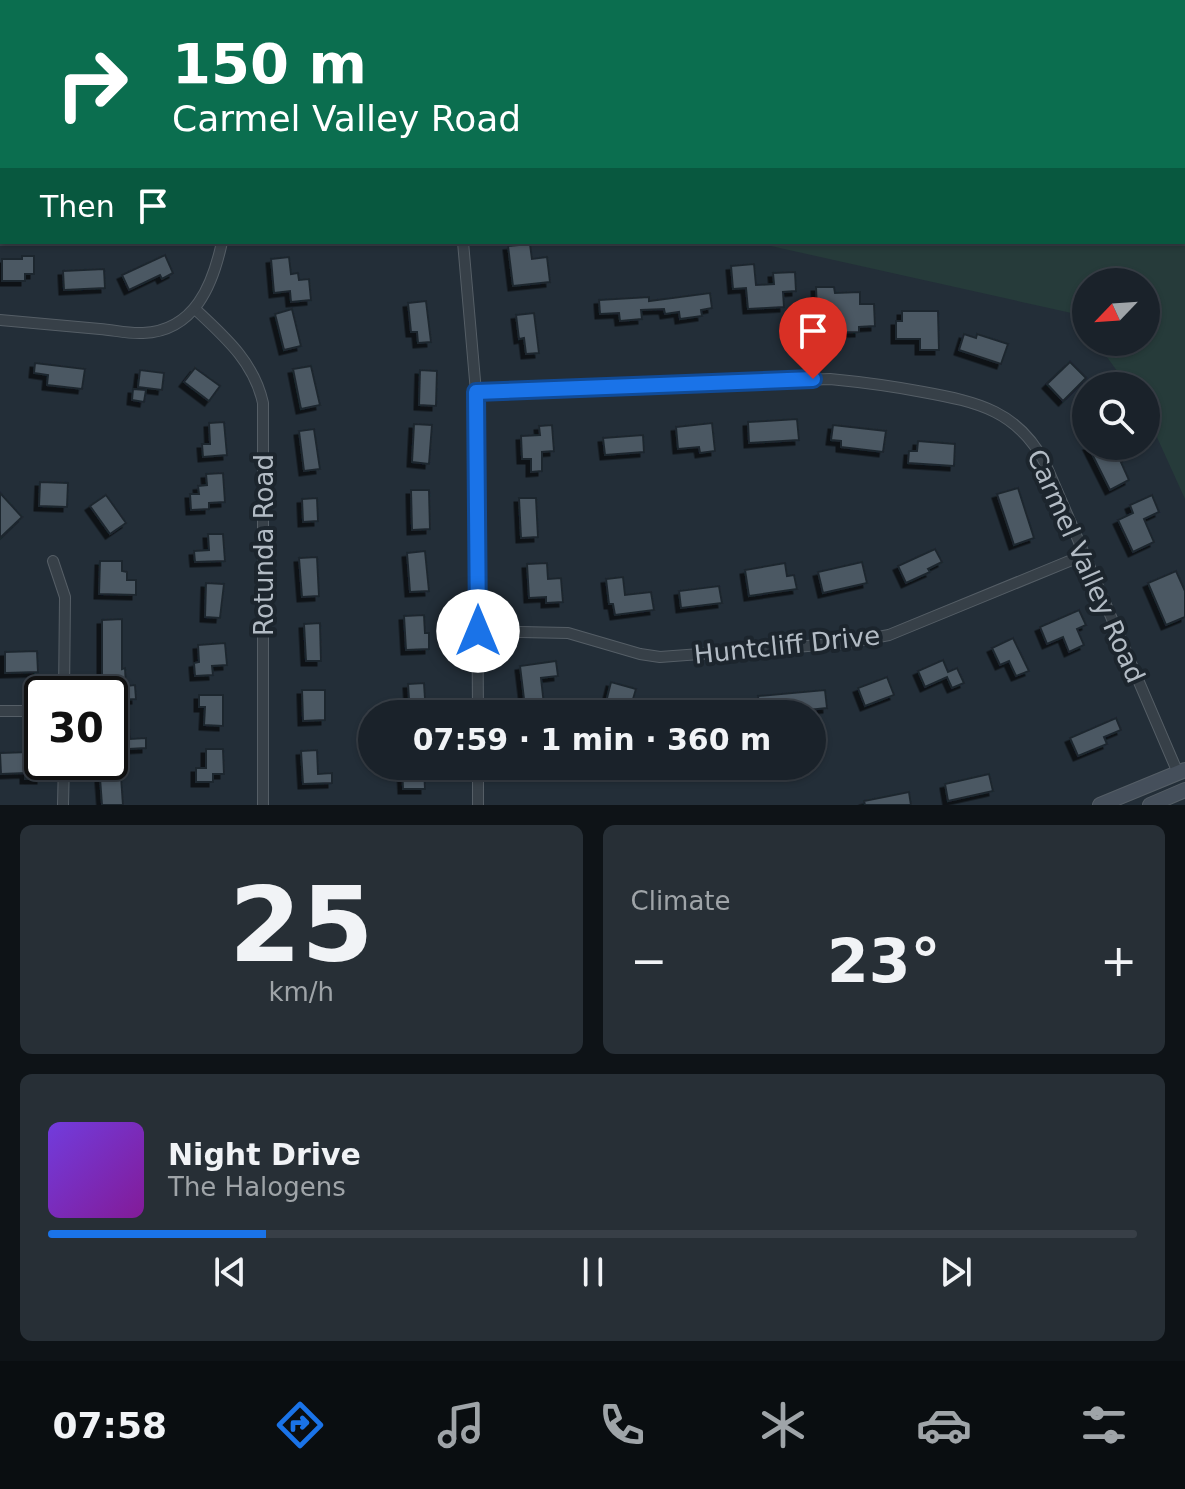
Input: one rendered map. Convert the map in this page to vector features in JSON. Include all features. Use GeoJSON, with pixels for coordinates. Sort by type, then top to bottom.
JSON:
{"type":"FeatureCollection","features":[{"type":"Feature","properties":{"kind":"main road"},"geometry":{"type":"LineString","coordinates":[[1100,805],[1181,771]]}},
{"type":"Feature","properties":{"kind":"main road"},"geometry":{"type":"LineString","coordinates":[[1150,805],[1185,790]]}},
{"type":"Feature","properties":{"kind":"street"},"geometry":{"type":"LineString","coordinates":[[0,320],[144,333],[171,326],[195,309],[212,281],[221,244]]}},
{"type":"Feature","properties":{"kind":"street"},"geometry":{"type":"LineString","coordinates":[[463,244],[476,392],[478,700]]}},
{"type":"Feature","properties":{"kind":"street","name":"Rotunda Road"},"geometry":{"type":"LineString","coordinates":[[195,309],[240,353],[255,377],[263,403],[263,805]]}},
{"type":"Feature","properties":{"kind":"street","name":"Carmel Valley Road"},"geometry":{"type":"LineString","coordinates":[[476,392],[830,379],[963,399],[1000,413],[1031,440],[1046,465],[1181,771]]}},
{"type":"Feature","properties":{"kind":"street","name":"Huntcliff Drive"},"geometry":{"type":"LineString","coordinates":[[478,631],[568,633],[660,657],[847,643],[899,631],[1084,555]]}},
{"type":"Feature","properties":{"kind":"street"},"geometry":{"type":"LineString","coordinates":[[53,561],[65,597],[64,676]]}},
{"type":"Feature","properties":{"kind":"street"},"geometry":{"type":"LineString","coordinates":[[0,711],[24,711]]}},
{"type":"Feature","properties":{"kind":"street"},"geometry":{"type":"LineString","coordinates":[[63,805],[64,780]]}},
{"type":"Feature","properties":{"kind":"street"},"geometry":{"type":"LineString","coordinates":[[478,780],[478,805]]}},
{"type":"Feature","properties":{"kind":"green space"},"geometry":{"type":"Polygon","coordinates":[[[762,244],[1185,244],[1185,499],[1160,444],[1160,372],[1118,372],[1106,356],[1160,356],[1160,268],[1072,268],[1072,313],[762,244]]]}},
{"type":"Feature","properties":{"kind":"building"},"geometry":{"type":"Polygon","coordinates":[[[530,244],[532,259],[547,257],[550,282],[513,286],[508,246],[530,244]]]}},
{"type":"Feature","properties":{"kind":"building"},"geometry":{"type":"Polygon","coordinates":[[[165,255],[173,273],[162,279],[160,275],[129,290],[122,275],[165,255]]]}},
{"type":"Feature","properties":{"kind":"building"},"geometry":{"type":"Polygon","coordinates":[[[22,256],[34,256],[34,274],[25,274],[25,281],[2,281],[2,259],[22,259],[22,256]]]}},
{"type":"Feature","properties":{"kind":"building"},"geometry":{"type":"Polygon","coordinates":[[[289,257],[291,274],[298,273],[299,280],[309,279],[311,300],[291,302],[290,291],[274,293],[271,259],[289,257]]]}},
{"type":"Feature","properties":{"kind":"building"},"geometry":{"type":"Polygon","coordinates":[[[754,264],[756,285],[774,284],[773,273],[795,272],[796,291],[783,292],[784,307],[748,309],[746,288],[733,289],[731,266],[754,264]]]}},
{"type":"Feature","properties":{"kind":"building"},"geometry":{"type":"Polygon","coordinates":[[[104,269],[105,288],[64,290],[63,271],[104,269]]]}},
{"type":"Feature","properties":{"kind":"building"},"geometry":{"type":"Polygon","coordinates":[[[816,287],[834,287],[835,293],[860,292],[860,304],[874,304],[875,326],[859,327],[859,332],[818,333],[816,287]]]}},
{"type":"Feature","properties":{"kind":"building"},"geometry":{"type":"Polygon","coordinates":[[[710,293],[712,308],[701,310],[702,316],[680,319],[679,312],[665,314],[664,309],[641,310],[642,319],[620,321],[619,313],[600,314],[599,300],[649,297],[649,301],[710,293]]]}},
{"type":"Feature","properties":{"kind":"building"},"geometry":{"type":"Polygon","coordinates":[[[426,301],[431,342],[418,343],[417,332],[411,332],[408,303],[426,301]]]}},
{"type":"Feature","properties":{"kind":"building"},"geometry":{"type":"Polygon","coordinates":[[[292,309],[301,346],[284,350],[275,314],[292,309]]]}},
{"type":"Feature","properties":{"kind":"building"},"geometry":{"type":"Polygon","coordinates":[[[902,311],[938,311],[939,350],[920,350],[920,339],[896,339],[896,321],[902,321],[902,311]]]}},
{"type":"Feature","properties":{"kind":"building"},"geometry":{"type":"Polygon","coordinates":[[[534,313],[539,353],[526,354],[524,338],[519,339],[516,315],[534,313]]]}},
{"type":"Feature","properties":{"kind":"building"},"geometry":{"type":"Polygon","coordinates":[[[964,334],[976,338],[977,334],[1008,344],[1001,364],[959,350],[964,334]]]}},
{"type":"Feature","properties":{"kind":"building"},"geometry":{"type":"Polygon","coordinates":[[[1070,362],[1080,372],[1072,372],[1072,392],[1063,401],[1047,384],[1070,362]]]}},
{"type":"Feature","properties":{"kind":"building"},"geometry":{"type":"Polygon","coordinates":[[[35,363],[85,369],[82,389],[47,385],[48,375],[34,373],[35,363]]]}},
{"type":"Feature","properties":{"kind":"building"},"geometry":{"type":"Polygon","coordinates":[[[311,366],[320,405],[301,409],[293,369],[311,366]]]}},
{"type":"Feature","properties":{"kind":"building"},"geometry":{"type":"Polygon","coordinates":[[[195,368],[220,386],[209,401],[184,382],[195,368]]]}},
{"type":"Feature","properties":{"kind":"building"},"geometry":{"type":"Polygon","coordinates":[[[140,370],[164,373],[162,390],[138,387],[140,370]]]}},
{"type":"Feature","properties":{"kind":"building"},"geometry":{"type":"Polygon","coordinates":[[[420,370],[437,371],[436,406],[419,405],[420,370]]]}},
{"type":"Feature","properties":{"kind":"building"},"geometry":{"type":"Polygon","coordinates":[[[133,389],[146,390],[144,402],[132,400],[133,389]]]}},
{"type":"Feature","properties":{"kind":"building"},"geometry":{"type":"Polygon","coordinates":[[[797,419],[799,440],[749,443],[748,422],[797,419]]]}},
{"type":"Feature","properties":{"kind":"building"},"geometry":{"type":"Polygon","coordinates":[[[224,422],[227,455],[203,457],[202,444],[210,444],[209,423],[224,422]]]}},
{"type":"Feature","properties":{"kind":"building"},"geometry":{"type":"Polygon","coordinates":[[[712,423],[715,451],[700,453],[699,447],[678,449],[676,427],[712,423]]]}},
{"type":"Feature","properties":{"kind":"building"},"geometry":{"type":"Polygon","coordinates":[[[414,424],[432,425],[429,464],[412,462],[414,424]]]}},
{"type":"Feature","properties":{"kind":"building"},"geometry":{"type":"Polygon","coordinates":[[[552,425],[554,451],[542,452],[542,471],[531,472],[531,459],[522,459],[521,436],[540,435],[539,426],[552,425]]]}},
{"type":"Feature","properties":{"kind":"building"},"geometry":{"type":"Polygon","coordinates":[[[833,425],[886,431],[883,452],[841,447],[841,441],[831,440],[833,425]]]}},
{"type":"Feature","properties":{"kind":"building"},"geometry":{"type":"Polygon","coordinates":[[[314,429],[320,469],[304,471],[299,431],[314,429]]]}},
{"type":"Feature","properties":{"kind":"building"},"geometry":{"type":"Polygon","coordinates":[[[643,435],[644,452],[605,455],[603,438],[643,435]]]}},
{"type":"Feature","properties":{"kind":"building"},"geometry":{"type":"Polygon","coordinates":[[[918,441],[955,444],[954,466],[908,463],[909,451],[917,451],[918,441]]]}},
{"type":"Feature","properties":{"kind":"building"},"geometry":{"type":"Polygon","coordinates":[[[1095,460],[1120,460],[1129,480],[1110,490],[1095,460]]]}},
{"type":"Feature","properties":{"kind":"building"},"geometry":{"type":"Polygon","coordinates":[[[223,473],[225,502],[209,503],[209,509],[191,510],[190,494],[199,494],[198,486],[207,485],[206,474],[223,473]]]}},
{"type":"Feature","properties":{"kind":"building"},"geometry":{"type":"Polygon","coordinates":[[[40,482],[68,483],[67,507],[39,506],[40,482]]]}},
{"type":"Feature","properties":{"kind":"building"},"geometry":{"type":"Polygon","coordinates":[[[1018,488],[1034,538],[1014,545],[997,494],[1018,488]]]}},
{"type":"Feature","properties":{"kind":"building"},"geometry":{"type":"Polygon","coordinates":[[[411,490],[429,490],[430,529],[412,530],[411,490]]]}},
{"type":"Feature","properties":{"kind":"building"},"geometry":{"type":"Polygon","coordinates":[[[0,493],[22,517],[0,538],[0,493]]]}},
{"type":"Feature","properties":{"kind":"building"},"geometry":{"type":"Polygon","coordinates":[[[106,495],[126,523],[110,534],[90,506],[106,495]]]}},
{"type":"Feature","properties":{"kind":"building"},"geometry":{"type":"Polygon","coordinates":[[[1152,495],[1159,512],[1144,519],[1154,542],[1133,552],[1118,520],[1133,513],[1130,505],[1152,495]]]}},
{"type":"Feature","properties":{"kind":"building"},"geometry":{"type":"Polygon","coordinates":[[[317,498],[318,521],[303,522],[302,499],[317,498]]]}},
{"type":"Feature","properties":{"kind":"building"},"geometry":{"type":"Polygon","coordinates":[[[519,498],[536,498],[538,537],[521,538],[519,498]]]}},
{"type":"Feature","properties":{"kind":"building"},"geometry":{"type":"Polygon","coordinates":[[[208,534],[223,534],[225,561],[195,562],[194,551],[209,550],[208,534]]]}},
{"type":"Feature","properties":{"kind":"building"},"geometry":{"type":"Polygon","coordinates":[[[935,549],[942,562],[928,569],[930,572],[906,583],[898,566],[935,549]]]}},
{"type":"Feature","properties":{"kind":"building"},"geometry":{"type":"Polygon","coordinates":[[[425,551],[429,591],[410,592],[407,553],[425,551]]]}},
{"type":"Feature","properties":{"kind":"building"},"geometry":{"type":"Polygon","coordinates":[[[317,557],[319,596],[302,597],[299,558],[317,557]]]}},
{"type":"Feature","properties":{"kind":"building"},"geometry":{"type":"Polygon","coordinates":[[[100,561],[122,561],[122,571],[127,572],[127,580],[136,580],[136,595],[99,594],[100,561]]]}},
{"type":"Feature","properties":{"kind":"building"},"geometry":{"type":"Polygon","coordinates":[[[862,562],[867,583],[823,593],[818,572],[862,562]]]}},
{"type":"Feature","properties":{"kind":"building"},"geometry":{"type":"Polygon","coordinates":[[[547,563],[548,579],[561,578],[563,602],[546,603],[546,597],[529,598],[527,564],[547,563]]]}},
{"type":"Feature","properties":{"kind":"building"},"geometry":{"type":"Polygon","coordinates":[[[785,563],[787,576],[794,575],[797,589],[749,596],[745,570],[785,563]]]}},
{"type":"Feature","properties":{"kind":"building"},"geometry":{"type":"Polygon","coordinates":[[[1176,571],[1185,591],[1185,617],[1166,625],[1148,583],[1176,571]]]}},
{"type":"Feature","properties":{"kind":"building"},"geometry":{"type":"Polygon","coordinates":[[[623,577],[625,595],[651,592],[654,610],[615,615],[613,604],[609,604],[606,579],[623,577]]]}},
{"type":"Feature","properties":{"kind":"building"},"geometry":{"type":"Polygon","coordinates":[[[206,583],[224,584],[220,618],[205,617],[206,583]]]}},
{"type":"Feature","properties":{"kind":"building"},"geometry":{"type":"Polygon","coordinates":[[[719,586],[722,603],[681,608],[679,591],[719,586]]]}},
{"type":"Feature","properties":{"kind":"building"},"geometry":{"type":"Polygon","coordinates":[[[1079,610],[1086,625],[1077,629],[1084,645],[1069,652],[1063,637],[1047,644],[1040,627],[1079,610]]]}},
{"type":"Feature","properties":{"kind":"building"},"geometry":{"type":"Polygon","coordinates":[[[424,615],[429,649],[406,650],[404,616],[424,615]]]}},
{"type":"Feature","properties":{"kind":"building"},"geometry":{"type":"Polygon","coordinates":[[[122,619],[122,669],[125,668],[125,676],[102,676],[102,620],[122,619]]]}},
{"type":"Feature","properties":{"kind":"building"},"geometry":{"type":"Polygon","coordinates":[[[320,623],[321,661],[306,661],[304,624],[320,623]]]}},
{"type":"Feature","properties":{"kind":"building"},"geometry":{"type":"Polygon","coordinates":[[[1013,638],[1029,671],[1016,676],[1009,661],[1000,665],[992,648],[1013,638]]]}},
{"type":"Feature","properties":{"kind":"building"},"geometry":{"type":"Polygon","coordinates":[[[225,643],[227,665],[212,666],[213,675],[195,676],[194,663],[199,662],[198,645],[225,643]]]}},
{"type":"Feature","properties":{"kind":"building"},"geometry":{"type":"Polygon","coordinates":[[[37,651],[38,672],[5,673],[5,652],[37,651]]]}},
{"type":"Feature","properties":{"kind":"building"},"geometry":{"type":"Polygon","coordinates":[[[943,660],[948,672],[957,668],[964,683],[952,688],[947,677],[925,687],[918,671],[943,660]]]}},
{"type":"Feature","properties":{"kind":"building"},"geometry":{"type":"Polygon","coordinates":[[[556,661],[558,676],[541,678],[543,700],[524,700],[520,666],[556,661]]]}},
{"type":"Feature","properties":{"kind":"building"},"geometry":{"type":"Polygon","coordinates":[[[887,677],[894,695],[865,706],[858,688],[887,677]]]}},
{"type":"Feature","properties":{"kind":"building"},"geometry":{"type":"Polygon","coordinates":[[[611,682],[636,689],[633,700],[606,700],[611,682]]]}},
{"type":"Feature","properties":{"kind":"building"},"geometry":{"type":"Polygon","coordinates":[[[424,683],[425,700],[409,700],[408,684],[424,683]]]}},
{"type":"Feature","properties":{"kind":"building"},"geometry":{"type":"Polygon","coordinates":[[[135,685],[136,699],[128,700],[128,686],[135,685]]]}},
{"type":"Feature","properties":{"kind":"building"},"geometry":{"type":"Polygon","coordinates":[[[302,690],[325,690],[325,720],[303,721],[302,690]]]}},
{"type":"Feature","properties":{"kind":"building"},"geometry":{"type":"Polygon","coordinates":[[[825,690],[827,708],[826,700],[758,700],[758,696],[825,690]]]}},
{"type":"Feature","properties":{"kind":"building"},"geometry":{"type":"Polygon","coordinates":[[[199,695],[223,695],[223,726],[204,725],[205,707],[199,707],[199,695]]]}},
{"type":"Feature","properties":{"kind":"building"},"geometry":{"type":"Polygon","coordinates":[[[128,718],[130,739],[146,738],[146,748],[128,749],[128,718]]]}},
{"type":"Feature","properties":{"kind":"building"},"geometry":{"type":"Polygon","coordinates":[[[1116,718],[1121,730],[1104,737],[1107,744],[1078,756],[1070,738],[1116,718]]]}},
{"type":"Feature","properties":{"kind":"building"},"geometry":{"type":"Polygon","coordinates":[[[206,749],[223,749],[224,774],[213,774],[213,782],[196,782],[196,768],[206,768],[206,749]]]}},
{"type":"Feature","properties":{"kind":"building"},"geometry":{"type":"Polygon","coordinates":[[[317,750],[318,774],[332,773],[332,783],[303,784],[301,751],[317,750]]]}},
{"type":"Feature","properties":{"kind":"building"},"geometry":{"type":"Polygon","coordinates":[[[24,752],[24,773],[1,774],[0,753],[24,752]]]}},
{"type":"Feature","properties":{"kind":"building"},"geometry":{"type":"Polygon","coordinates":[[[989,774],[993,791],[948,801],[945,784],[989,774]]]}},
{"type":"Feature","properties":{"kind":"building"},"geometry":{"type":"Polygon","coordinates":[[[100,780],[121,780],[123,805],[102,805],[100,780]]]}},
{"type":"Feature","properties":{"kind":"building"},"geometry":{"type":"Polygon","coordinates":[[[403,780],[425,780],[425,789],[403,789],[403,780]]]}},
{"type":"Feature","properties":{"kind":"building"},"geometry":{"type":"Polygon","coordinates":[[[909,792],[911,805],[865,805],[864,801],[909,792]]]}},
{"type":"Feature","properties":{"kind":"route"},"geometry":{"type":"LineString","coordinates":[[478,631],[476,392],[813,379]]}}]}
